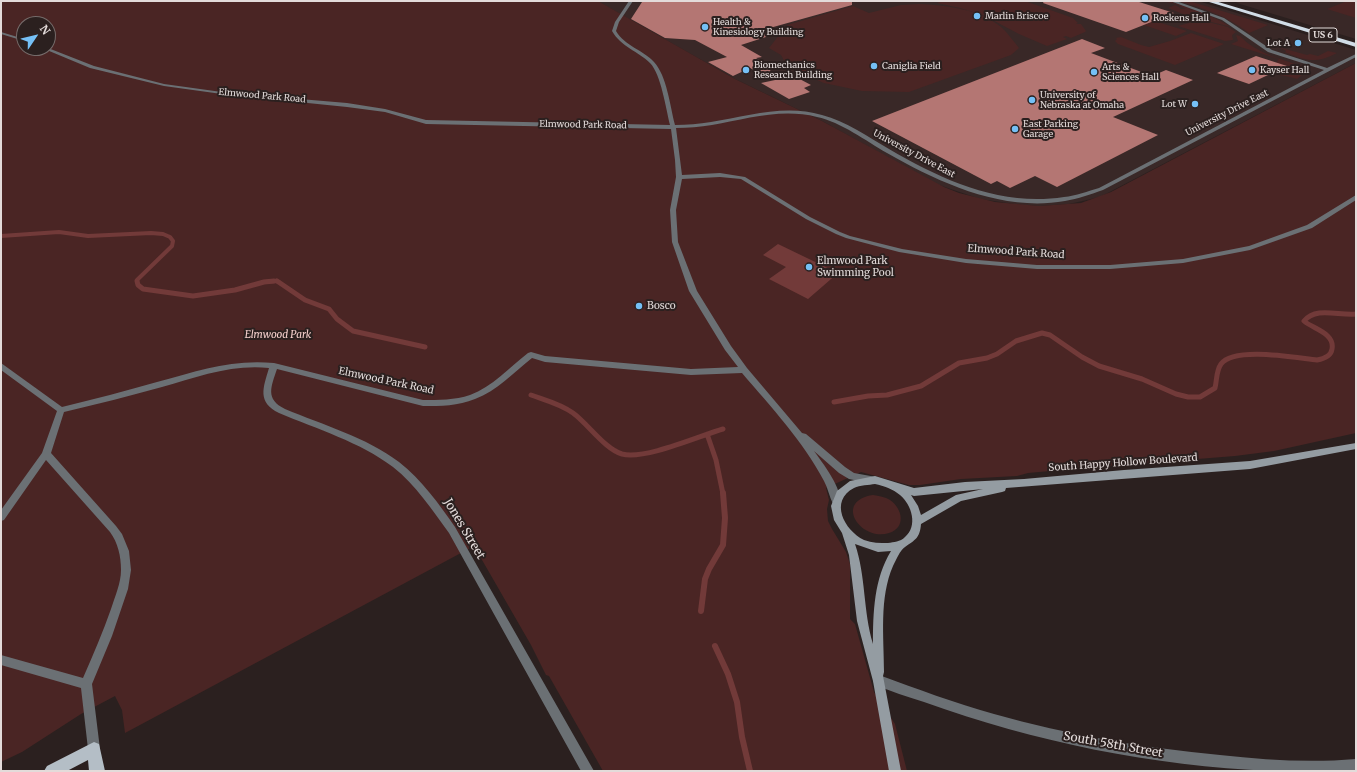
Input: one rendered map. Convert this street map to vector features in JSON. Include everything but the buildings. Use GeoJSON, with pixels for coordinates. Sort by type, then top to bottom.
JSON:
{"type":"FeatureCollection","features":[{"type":"Feature","properties":{"kind":"highway","name":"US 6"},"geometry":{"type":"LineString","coordinates":[[1209,1],[1356,45]]}},
{"type":"Feature","properties":{"kind":"main road"},"geometry":{"type":"LineString","coordinates":[[52,771],[94,749],[97,771]]}},
{"type":"Feature","properties":{"kind":"street"},"geometry":{"type":"LineString","coordinates":[[631,1],[615,26],[614,31],[621,40],[646,57],[659,71],[677,145],[679,177],[673,210],[674,242],[686,274],[702,307],[728,348],[744,370],[795,429],[827,477],[834,491],[836,512],[840,523],[847,533],[854,556],[862,621],[879,681],[895,771]]}},
{"type":"Feature","properties":{"kind":"street"},"geometry":{"type":"LineString","coordinates":[[1172,1],[1224,18],[1258,44],[1270,51],[1328,70]]}},
{"type":"Feature","properties":{"kind":"street"},"geometry":{"type":"LineString","coordinates":[[1,33],[16,38]]}},
{"type":"Feature","properties":{"kind":"street","name":"Elmwood Park Road"},"geometry":{"type":"LineString","coordinates":[[56,53],[92,68],[164,85],[229,94],[347,104],[385,111],[426,122],[673,126]]}},
{"type":"Feature","properties":{"kind":"street","name":"University Drive East"},"geometry":{"type":"LineString","coordinates":[[673,126],[710,124],[770,112],[806,112],[823,116],[837,122],[949,183],[999,198],[1047,202],[1075,198],[1101,189],[1356,55]]}},
{"type":"Feature","properties":{"kind":"street","name":"Elmwood Park Road"},"geometry":{"type":"LineString","coordinates":[[679,177],[718,176],[742,178],[830,229],[848,236],[888,247],[928,256],[992,263],[1052,267],[1146,265],[1198,258],[1240,249],[1273,241],[1315,224],[1343,207],[1356,197]]}},
{"type":"Feature","properties":{"kind":"street","name":"Elmwood Park Road"},"geometry":{"type":"LineString","coordinates":[[61,410],[131,393],[222,367],[255,364],[274,366],[423,403],[442,404],[458,402],[480,395],[493,387],[531,355],[545,359],[660,370],[691,372],[744,370]]}},
{"type":"Feature","properties":{"kind":"street"},"geometry":{"type":"LineString","coordinates":[[1,366],[61,410],[46,454],[1,516]]}},
{"type":"Feature","properties":{"kind":"street","name":"Jones Street"},"geometry":{"type":"LineString","coordinates":[[274,366],[267,393],[268,401],[282,411],[381,455],[407,474],[430,498],[452,530],[588,771]]}},
{"type":"Feature","properties":{"kind":"street"},"geometry":{"type":"LineString","coordinates":[[795,429],[842,470],[852,476],[892,485],[911,500],[916,510],[918,521],[916,531],[910,539],[900,545],[887,548],[872,547],[858,541],[847,533]]}},
{"type":"Feature","properties":{"kind":"street","name":"South Happy Hollow Boulevard"},"geometry":{"type":"LineString","coordinates":[[892,485],[914,492],[965,486],[1024,483],[1250,465],[1356,446]]}},
{"type":"Feature","properties":{"kind":"street"},"geometry":{"type":"LineString","coordinates":[[46,454],[113,530],[119,538],[124,551],[126,570],[123,588],[106,636],[86,684],[94,749]]}},
{"type":"Feature","properties":{"kind":"street"},"geometry":{"type":"LineString","coordinates":[[836,501],[841,492],[850,484],[875,480]]}},
{"type":"Feature","properties":{"kind":"street"},"geometry":{"type":"LineString","coordinates":[[918,521],[959,498],[1024,483]]}},
{"type":"Feature","properties":{"kind":"street"},"geometry":{"type":"LineString","coordinates":[[879,681],[879,615],[883,587],[889,565],[900,545]]}},
{"type":"Feature","properties":{"kind":"street"},"geometry":{"type":"LineString","coordinates":[[1,660],[86,684]]}},
{"type":"Feature","properties":{"kind":"street","name":"South 58th Street"},"geometry":{"type":"LineString","coordinates":[[879,681],[959,709],[1031,729],[1109,747],[1193,759],[1276,766],[1356,765]]}},
{"type":"Feature","properties":{"kind":"shaded area","name":"University of Nebraska at Omaha"},"geometry":{"type":"Polygon","coordinates":[[[597,1],[1198,1],[1356,50],[1356,63],[1100,197],[1069,204],[1039,206],[1021,205],[980,199],[936,184],[822,121],[735,79],[597,1]]]}},
{"type":"Feature","properties":{"kind":"shaded area"},"geometry":{"type":"Polygon","coordinates":[[[1234,1],[1356,1],[1356,39],[1240,4],[1234,1]]]}},
{"type":"Feature","properties":{"kind":"shaded area"},"geometry":{"type":"Polygon","coordinates":[[[778,244],[838,273],[808,299],[769,279],[786,267],[763,255],[778,244]]]}},
{"type":"Feature","properties":{"kind":"green space","name":"Elmwood Park"},"geometry":{"type":"Polygon","coordinates":[[[1,1],[598,1],[735,79],[822,121],[944,187],[959,193],[995,202],[1039,206],[1081,203],[1111,192],[1356,63],[1356,433],[1274,451],[1235,456],[1028,473],[1017,476],[961,479],[920,485],[909,485],[861,472],[826,488],[829,500],[827,509],[828,521],[846,552],[850,564],[850,619],[855,624],[874,692],[895,724],[907,771],[603,771],[549,676],[546,675],[531,645],[474,546],[125,733],[122,710],[115,696],[81,714],[22,752],[1,762],[1,1]]]}},
{"type":"Feature","properties":{"kind":"green space"},"geometry":{"type":"Polygon","coordinates":[[[942,1],[1025,1],[1073,18],[1078,23],[1076,24],[1081,24],[1086,31],[1071,38],[1066,36],[1063,37],[1067,39],[1047,46],[1019,34],[983,15],[937,3],[942,1]]]}},
{"type":"Feature","properties":{"kind":"green space"},"geometry":{"type":"Polygon","coordinates":[[[1179,1],[1189,1],[1268,25],[1249,33],[1224,17],[1179,1]]]}},
{"type":"Feature","properties":{"kind":"green space"},"geometry":{"type":"Polygon","coordinates":[[[1347,1],[1356,1],[1356,18],[1327,9],[1347,1]]]}},
{"type":"Feature","properties":{"kind":"green space"},"geometry":{"type":"Polygon","coordinates":[[[1167,2],[1172,2],[1202,13],[1231,27],[1188,16],[1168,8],[1175,5],[1181,9],[1186,9],[1176,4],[1167,2]]]}},
{"type":"Feature","properties":{"kind":"green space"},"geometry":{"type":"Polygon","coordinates":[[[901,5],[940,5],[962,9],[983,16],[1001,27],[1019,48],[1011,55],[909,92],[862,91],[824,83],[787,66],[781,55],[769,48],[787,25],[853,6],[869,13],[901,5]]]}},
{"type":"Feature","properties":{"kind":"green space"},"geometry":{"type":"Polygon","coordinates":[[[1192,18],[1228,27],[1236,32],[1232,35],[1233,40],[1225,41],[1178,26],[1193,22],[1194,20],[1192,18]]]}},
{"type":"Feature","properties":{"kind":"green space"},"geometry":{"type":"Polygon","coordinates":[[[1148,19],[1187,31],[1176,36],[1144,25],[1149,23],[1143,21],[1148,19]]]}},
{"type":"Feature","properties":{"kind":"green space"},"geometry":{"type":"Polygon","coordinates":[[[1191,33],[1224,44],[1175,65],[1118,44],[1115,41],[1117,39],[1116,38],[1121,37],[1149,47],[1191,33]]]}},
{"type":"Feature","properties":{"kind":"green space"},"geometry":{"type":"Polygon","coordinates":[[[1236,35],[1240,36],[1253,47],[1261,51],[1302,66],[1308,70],[1297,79],[1272,73],[1286,66],[1276,63],[1279,59],[1231,44],[1238,41],[1236,35]]]}},
{"type":"Feature","properties":{"kind":"green space"},"geometry":{"type":"Polygon","coordinates":[[[1278,47],[1307,55],[1310,54],[1318,56],[1328,51],[1337,53],[1323,59],[1311,60],[1299,58],[1284,52],[1286,52],[1285,50],[1278,47]]]}},
{"type":"Feature","properties":{"kind":"green space"},"geometry":{"type":"Polygon","coordinates":[[[873,495],[890,500],[898,508],[901,518],[898,527],[894,531],[879,534],[869,532],[861,527],[856,520],[853,512],[855,505],[861,499],[873,495]]]}},
{"type":"Feature","properties":{"kind":"waterway"},"geometry":{"type":"LineString","coordinates":[[1,236],[59,232],[88,236],[151,233],[163,234],[170,237],[173,241],[172,246],[137,281]]}},
{"type":"Feature","properties":{"kind":"waterway"},"geometry":{"type":"LineString","coordinates":[[137,281],[138,285],[143,289],[193,296],[235,290],[266,282]]}},
{"type":"Feature","properties":{"kind":"waterway"},"geometry":{"type":"LineString","coordinates":[[266,282],[274,281]]}},
{"type":"Feature","properties":{"kind":"waterway"},"geometry":{"type":"LineString","coordinates":[[266,282],[277,281]]}},
{"type":"Feature","properties":{"kind":"waterway"},"geometry":{"type":"LineString","coordinates":[[277,281],[305,300],[329,309],[337,319],[353,331],[425,347]]}},
{"type":"Feature","properties":{"kind":"waterway"},"geometry":{"type":"LineString","coordinates":[[834,402],[868,396],[887,395],[921,386],[959,363],[987,358],[997,354],[1016,341],[1042,333],[1050,335],[1082,357],[1099,366],[1142,379],[1176,394],[1188,397],[1200,397],[1215,388],[1219,367],[1228,359],[1252,354],[1266,354],[1317,360],[1326,357],[1330,354],[1332,349],[1330,339],[1327,335],[1304,321],[1309,316],[1321,313],[1356,314]]}},
{"type":"Feature","properties":{"kind":"waterway"},"geometry":{"type":"LineString","coordinates":[[531,395],[553,402],[573,413],[603,442],[622,454],[632,455],[658,451],[707,434]]}},
{"type":"Feature","properties":{"kind":"waterway"},"geometry":{"type":"LineString","coordinates":[[707,434],[723,429]]}},
{"type":"Feature","properties":{"kind":"waterway"},"geometry":{"type":"LineString","coordinates":[[707,434],[716,460],[723,494]]}},
{"type":"Feature","properties":{"kind":"waterway"},"geometry":{"type":"LineString","coordinates":[[701,611],[705,579],[723,545],[725,518],[723,493]]}},
{"type":"Feature","properties":{"kind":"waterway"},"geometry":{"type":"LineString","coordinates":[[715,646],[728,674],[737,702],[742,737],[750,771]]}},
{"type":"Feature","properties":{"kind":"place","name":"Marlin Briscoe"},"geometry":{"type":"Point","coordinates":[977,16]}},
{"type":"Feature","properties":{"kind":"place","name":"Roskens Hall"},"geometry":{"type":"Point","coordinates":[1145,18]}},
{"type":"Feature","properties":{"kind":"place","name":"Health & Kinesiology Building"},"geometry":{"type":"Point","coordinates":[705,27]}},
{"type":"Feature","properties":{"kind":"place","name":"Lot A"},"geometry":{"type":"Point","coordinates":[1298,43]}},
{"type":"Feature","properties":{"kind":"place","name":"Caniglia Field"},"geometry":{"type":"Point","coordinates":[874,66]}},
{"type":"Feature","properties":{"kind":"place","name":"Biomechanics Research Building"},"geometry":{"type":"Point","coordinates":[746,70]}},
{"type":"Feature","properties":{"kind":"place","name":"Kayser Hall"},"geometry":{"type":"Point","coordinates":[1252,70]}},
{"type":"Feature","properties":{"kind":"place","name":"Arts & Sciences Hall"},"geometry":{"type":"Point","coordinates":[1094,72]}},
{"type":"Feature","properties":{"kind":"place","name":"University of Nebraska at Omaha"},"geometry":{"type":"Point","coordinates":[1032,100]}},
{"type":"Feature","properties":{"kind":"place","name":"Lot W"},"geometry":{"type":"Point","coordinates":[1195,104]}},
{"type":"Feature","properties":{"kind":"place","name":"East Parking Garage"},"geometry":{"type":"Point","coordinates":[1015,129]}},
{"type":"Feature","properties":{"kind":"place","name":"Elmwood Park Swimming Pool"},"geometry":{"type":"Point","coordinates":[809,267]}},
{"type":"Feature","properties":{"kind":"place","name":"Bosco"},"geometry":{"type":"Point","coordinates":[639,306]}}]}
